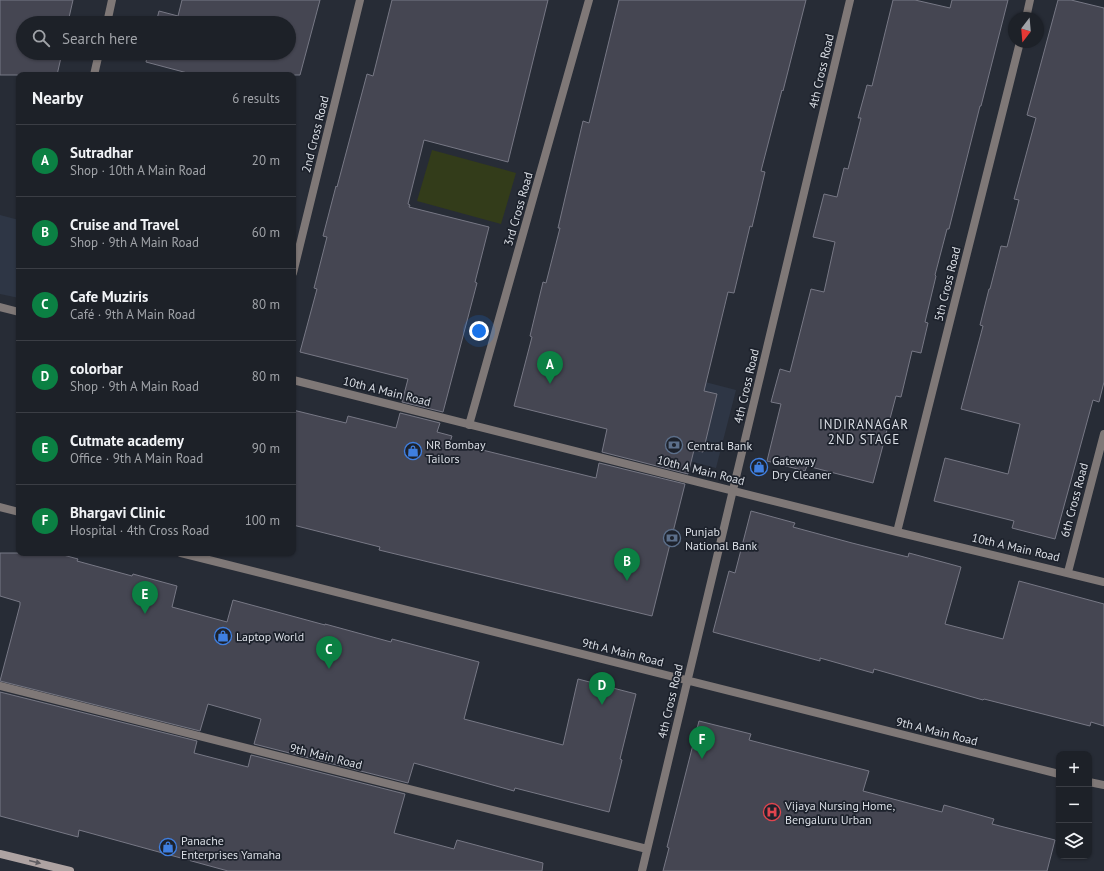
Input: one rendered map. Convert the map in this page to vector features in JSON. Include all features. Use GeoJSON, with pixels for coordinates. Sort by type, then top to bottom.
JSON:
{"type":"FeatureCollection","features":[{"type":"Feature","properties":{"kind":"main road"},"geometry":{"type":"LineString","coordinates":[[0,854],[70,871]]}},
{"type":"Feature","properties":{"kind":"street"},"geometry":{"type":"LineString","coordinates":[[109,16],[112,0]]}},
{"type":"Feature","properties":{"kind":"street","name":"2nd Cross Road"},"geometry":{"type":"LineString","coordinates":[[296,261],[360,0]]}},
{"type":"Feature","properties":{"kind":"street","name":"3rd Cross Road"},"geometry":{"type":"LineString","coordinates":[[469,425],[589,0]]}},
{"type":"Feature","properties":{"kind":"street","name":"4th Cross Road"},"geometry":{"type":"LineString","coordinates":[[642,871],[850,0]]}},
{"type":"Feature","properties":{"kind":"street"},"geometry":{"type":"LineString","coordinates":[[1027,12],[1030,0]]}},
{"type":"Feature","properties":{"kind":"street","name":"5th Cross Road"},"geometry":{"type":"LineString","coordinates":[[897,532],[1018,48]]}},
{"type":"Feature","properties":{"kind":"street"},"geometry":{"type":"LineString","coordinates":[[95,72],[97,60]]}},
{"type":"Feature","properties":{"kind":"street"},"geometry":{"type":"LineString","coordinates":[[0,307],[16,311]]}},
{"type":"Feature","properties":{"kind":"street","name":"10th A Main Road"},"geometry":{"type":"LineString","coordinates":[[296,381],[897,532],[1068,572],[1104,582]]}},
{"type":"Feature","properties":{"kind":"street","name":"6th Cross Road"},"geometry":{"type":"LineString","coordinates":[[1068,572],[1104,434]]}},
{"type":"Feature","properties":{"kind":"street"},"geometry":{"type":"LineString","coordinates":[[0,508],[16,511]]}},
{"type":"Feature","properties":{"kind":"street","name":"9th A Main Road"},"geometry":{"type":"LineString","coordinates":[[193,556],[1056,773]]}},
{"type":"Feature","properties":{"kind":"street","name":"9th Main Road"},"geometry":{"type":"LineString","coordinates":[[0,686],[647,849]]}},
{"type":"Feature","properties":{"kind":"street"},"geometry":{"type":"LineString","coordinates":[[1092,783],[1104,785]]}},
{"type":"Feature","properties":{"kind":"shaded area"},"geometry":{"type":"Polygon","coordinates":[[[0,215],[16,219],[16,297],[0,294],[0,215]]]}},
{"type":"Feature","properties":{"kind":"shaded area"},"geometry":{"type":"Polygon","coordinates":[[[632,363],[736,390],[716,468],[612,441],[632,363]]]}},
{"type":"Feature","properties":{"kind":"green space"},"geometry":{"type":"Polygon","coordinates":[[[432,150],[516,173],[501,224],[417,201],[432,150]]]}},
{"type":"Feature","properties":{"kind":"building"},"geometry":{"type":"Polygon","coordinates":[[[0,0],[73,0],[69,16],[16,16],[16,60],[60,60],[58,72],[16,72],[16,75],[0,75],[0,0]]]}},
{"type":"Feature","properties":{"kind":"building"},"geometry":{"type":"Polygon","coordinates":[[[182,0],[320,0],[300,75],[296,75],[296,72],[184,72],[146,62],[146,60],[296,60],[296,16],[178,16],[182,0]]]}},
{"type":"Feature","properties":{"kind":"building"},"geometry":{"type":"Polygon","coordinates":[[[392,0],[548,0],[508,162],[424,140],[408,204],[410,205],[409,207],[489,227],[475,282],[477,283],[443,412],[402,402],[408,379],[300,352],[317,289],[314,288],[327,237],[323,236],[336,186],[337,187],[367,74],[373,76],[392,0]]]}},
{"type":"Feature","properties":{"kind":"building"},"geometry":{"type":"Polygon","coordinates":[[[619,0],[806,0],[761,171],[765,172],[752,227],[750,226],[734,293],[728,292],[704,391],[717,394],[703,452],[694,450],[688,474],[602,452],[607,429],[514,406],[532,337],[530,336],[543,282],[546,283],[560,228],[558,228],[583,121],[589,123],[619,0]]]}},
{"type":"Feature","properties":{"kind":"building"},"geometry":{"type":"Polygon","coordinates":[[[893,0],[915,0],[950,8],[952,0],[1008,0],[949,229],[947,229],[935,275],[925,322],[928,323],[921,353],[912,351],[901,397],[896,396],[873,483],[807,466],[805,471],[767,461],[781,404],[771,402],[780,369],[790,372],[811,289],[824,292],[835,242],[813,237],[824,194],[837,197],[844,168],[848,169],[861,118],[858,118],[867,85],[872,86],[893,0]]]}},
{"type":"Feature","properties":{"kind":"building"},"geometry":{"type":"Polygon","coordinates":[[[1058,0],[1071,0],[1104,8],[1104,382],[1099,402],[1093,400],[1055,539],[1012,528],[1014,521],[934,501],[945,458],[1008,474],[1020,424],[961,409],[983,326],[980,325],[989,289],[1001,246],[1007,247],[1019,200],[1014,199],[1036,118],[1027,115],[1058,0]]]}},
{"type":"Feature","properties":{"kind":"building"},"geometry":{"type":"Polygon","coordinates":[[[159,11],[178,16],[158,16],[159,11]]]}},
{"type":"Feature","properties":{"kind":"building"},"geometry":{"type":"Polygon","coordinates":[[[296,411],[346,423],[348,416],[396,428],[400,413],[440,423],[437,432],[452,436],[450,442],[596,478],[599,463],[685,484],[652,616],[379,550],[380,547],[296,526],[296,411]]]}},
{"type":"Feature","properties":{"kind":"building"},"geometry":{"type":"Polygon","coordinates":[[[751,511],[795,523],[793,527],[852,543],[908,557],[909,553],[961,567],[945,624],[1003,639],[1019,581],[1104,604],[1104,726],[1091,722],[1090,726],[984,699],[983,700],[874,669],[873,673],[820,658],[820,661],[713,632],[729,571],[735,573],[751,511]]]}},
{"type":"Feature","properties":{"kind":"building"},"geometry":{"type":"Polygon","coordinates":[[[0,553],[16,553],[16,556],[67,556],[78,559],[77,561],[132,576],[133,574],[177,586],[172,607],[227,622],[233,600],[391,642],[392,639],[479,662],[464,719],[563,745],[578,679],[636,694],[609,812],[515,788],[514,791],[414,763],[408,783],[254,744],[261,719],[208,704],[200,731],[0,681],[20,602],[0,596],[0,553]]]}},
{"type":"Feature","properties":{"kind":"building"},"geometry":{"type":"Polygon","coordinates":[[[0,692],[197,741],[194,753],[248,767],[251,755],[405,794],[394,833],[454,849],[457,840],[543,863],[542,871],[228,871],[79,830],[78,837],[0,816],[0,692]]]}},
{"type":"Feature","properties":{"kind":"building"},"geometry":{"type":"Polygon","coordinates":[[[699,721],[751,734],[749,740],[869,771],[863,791],[942,812],[944,805],[994,819],[992,824],[1055,840],[1047,871],[663,871],[669,848],[667,847],[699,721]]]}},
{"type":"Feature","properties":{"kind":"place","name":"Sutradhar"},"geometry":{"type":"Point","coordinates":[550,384]}},
{"type":"Feature","properties":{"kind":"place","name":"Central Bank"},"geometry":{"type":"Point","coordinates":[674,445]}},
{"type":"Feature","properties":{"kind":"place","name":"NR Bombay Tailors"},"geometry":{"type":"Point","coordinates":[413,451]}},
{"type":"Feature","properties":{"kind":"place","name":"Gateway Dry Cleaner"},"geometry":{"type":"Point","coordinates":[759,467]}},
{"type":"Feature","properties":{"kind":"place","name":"Punjab National Bank"},"geometry":{"type":"Point","coordinates":[672,538]}},
{"type":"Feature","properties":{"kind":"place","name":"Cruise and Travel"},"geometry":{"type":"Point","coordinates":[627,581]}},
{"type":"Feature","properties":{"kind":"place","name":"Cutmate academy"},"geometry":{"type":"Point","coordinates":[145,614]}},
{"type":"Feature","properties":{"kind":"place","name":"Laptop World"},"geometry":{"type":"Point","coordinates":[223,636]}},
{"type":"Feature","properties":{"kind":"place","name":"Cafe Muziris"},"geometry":{"type":"Point","coordinates":[329,669]}},
{"type":"Feature","properties":{"kind":"place","name":"colorbar"},"geometry":{"type":"Point","coordinates":[602,705]}},
{"type":"Feature","properties":{"kind":"place","name":"Bhargavi Clinic"},"geometry":{"type":"Point","coordinates":[702,759]}},
{"type":"Feature","properties":{"kind":"place","name":"Vijaya Nursing Home, Bengaluru Urban"},"geometry":{"type":"Point","coordinates":[772,812]}},
{"type":"Feature","properties":{"kind":"place","name":"Panache Enterprises Yamaha"},"geometry":{"type":"Point","coordinates":[168,847]}},
{"type":"Feature","properties":{"kind":"district","name":"INDIRANAGAR 2ND STAGE"},"geometry":{"type":"Point","coordinates":[864,432]}}]}
